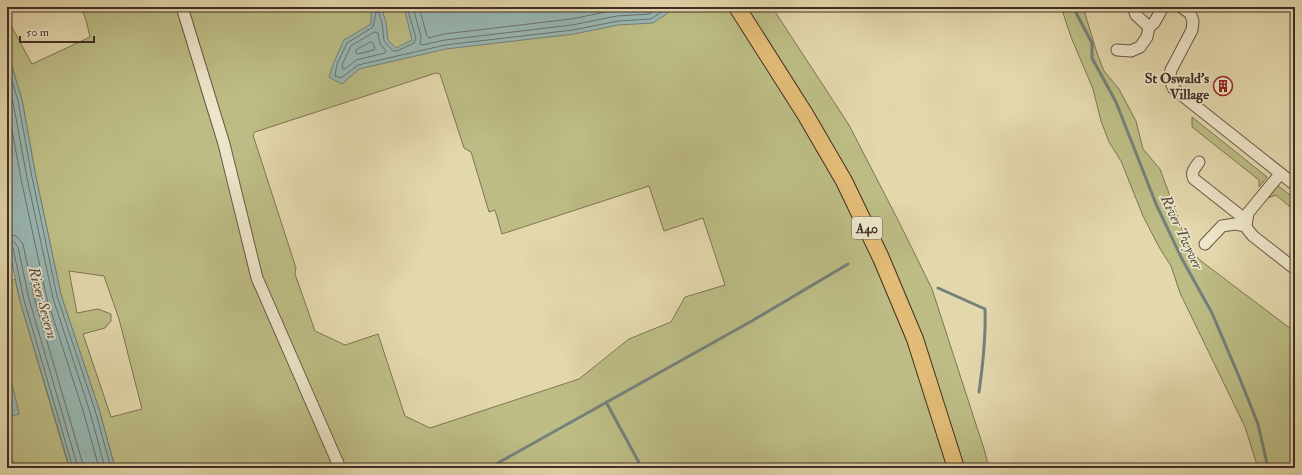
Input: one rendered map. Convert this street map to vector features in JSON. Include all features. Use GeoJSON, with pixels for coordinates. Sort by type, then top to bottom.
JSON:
{"type":"FeatureCollection","features":[{"type":"Feature","properties":{"kind":"highway","name":"A40"},"geometry":{"type":"LineString","coordinates":[[737,7],[805,114],[844,181],[878,251],[915,339],[956,468]]}},
{"type":"Feature","properties":{"kind":"street"},"geometry":{"type":"LineString","coordinates":[[182,7],[224,144],[257,278],[340,468]]}},
{"type":"Feature","properties":{"kind":"street"},"geometry":{"type":"LineString","coordinates":[[1133,7],[1136,15],[1149,27]]}},
{"type":"Feature","properties":{"kind":"street"},"geometry":{"type":"LineString","coordinates":[[1117,50],[1131,51],[1140,47],[1147,36],[1149,27],[1154,23],[1163,7]]}},
{"type":"Feature","properties":{"kind":"street"},"geometry":{"type":"LineString","coordinates":[[1181,7],[1190,13],[1193,21],[1192,30],[1169,76],[1170,82],[1174,89],[1295,186]]}},
{"type":"Feature","properties":{"kind":"street"},"geometry":{"type":"LineString","coordinates":[[1199,162],[1192,170],[1192,176],[1194,179],[1246,223]]}},
{"type":"Feature","properties":{"kind":"street"},"geometry":{"type":"LineString","coordinates":[[1280,174],[1248,213],[1246,223],[1248,230],[1254,236],[1295,269]]}},
{"type":"Feature","properties":{"kind":"street"},"geometry":{"type":"LineString","coordinates":[[1205,244],[1222,226],[1246,223]]}},
{"type":"Feature","properties":{"kind":"green space"},"geometry":{"type":"Polygon","coordinates":[[[81,7],[772,7],[849,125],[932,289],[989,468],[115,468],[99,409],[61,295],[36,177],[22,100],[7,50],[7,18],[32,64],[90,37],[81,7]],[[436,73],[255,132],[253,135],[296,268],[295,274],[315,331],[345,345],[378,334],[405,416],[430,428],[579,379],[629,339],[671,322],[685,297],[725,285],[703,218],[664,231],[649,186],[502,234],[495,210],[489,212],[471,152],[464,148],[440,74],[436,73]],[[69,271],[77,313],[98,309],[111,314],[111,321],[105,328],[83,334],[111,417],[142,409],[119,319],[104,276],[69,271]]]}},
{"type":"Feature","properties":{"kind":"green space"},"geometry":{"type":"Polygon","coordinates":[[[1061,7],[1083,7],[1104,71],[1119,89],[1136,121],[1143,149],[1160,169],[1190,250],[1201,261],[1295,332],[1295,468],[1258,468],[1245,427],[1180,293],[1171,266],[1143,216],[1121,161],[1109,142],[1101,121],[1093,89],[1071,37],[1061,7]]]}},
{"type":"Feature","properties":{"kind":"green space"},"geometry":{"type":"Polygon","coordinates":[[[1192,117],[1267,177],[1259,187],[1259,180],[1192,127],[1192,117]]]}},
{"type":"Feature","properties":{"kind":"green space"},"geometry":{"type":"Polygon","coordinates":[[[1277,185],[1295,199],[1295,211],[1276,195],[1268,198],[1277,185]]]}},
{"type":"Feature","properties":{"kind":"green space"},"geometry":{"type":"Polygon","coordinates":[[[15,279],[20,301],[69,468],[19,468],[7,454],[7,283],[15,279]]]}},
{"type":"Feature","properties":{"kind":"water"},"geometry":{"type":"Polygon","coordinates":[[[371,7],[381,7],[386,22],[388,40],[396,48],[412,40],[404,7],[668,7],[668,13],[653,23],[618,25],[574,34],[446,49],[359,69],[342,84],[329,77],[334,62],[344,40],[371,24],[371,7]]]}},
{"type":"Feature","properties":{"kind":"water","name":"River Severn"},"geometry":{"type":"Polygon","coordinates":[[[7,50],[22,100],[36,177],[61,295],[99,409],[115,468],[70,468],[20,301],[7,240],[7,50]]]}},
{"type":"Feature","properties":{"kind":"water"},"geometry":{"type":"Polygon","coordinates":[[[7,369],[19,414],[9,417],[7,414],[7,369]]]}},
{"type":"Feature","properties":{"kind":"waterway","name":"River Twyver"},"geometry":{"type":"LineString","coordinates":[[1073,7],[1092,43],[1092,58],[1116,102],[1156,204],[1182,259],[1212,313],[1240,379],[1258,424],[1268,468]]}},
{"type":"Feature","properties":{"kind":"waterway"},"geometry":{"type":"LineString","coordinates":[[489,468],[750,322],[848,264]]}},
{"type":"Feature","properties":{"kind":"waterway"},"geometry":{"type":"LineString","coordinates":[[938,288],[985,309],[984,350],[979,392]]}},
{"type":"Feature","properties":{"kind":"waterway"},"geometry":{"type":"LineString","coordinates":[[606,402],[642,468]]}},
{"type":"Feature","properties":{"kind":"place","name":"St Oswald's Village"},"geometry":{"type":"Point","coordinates":[1223,86]}}]}
